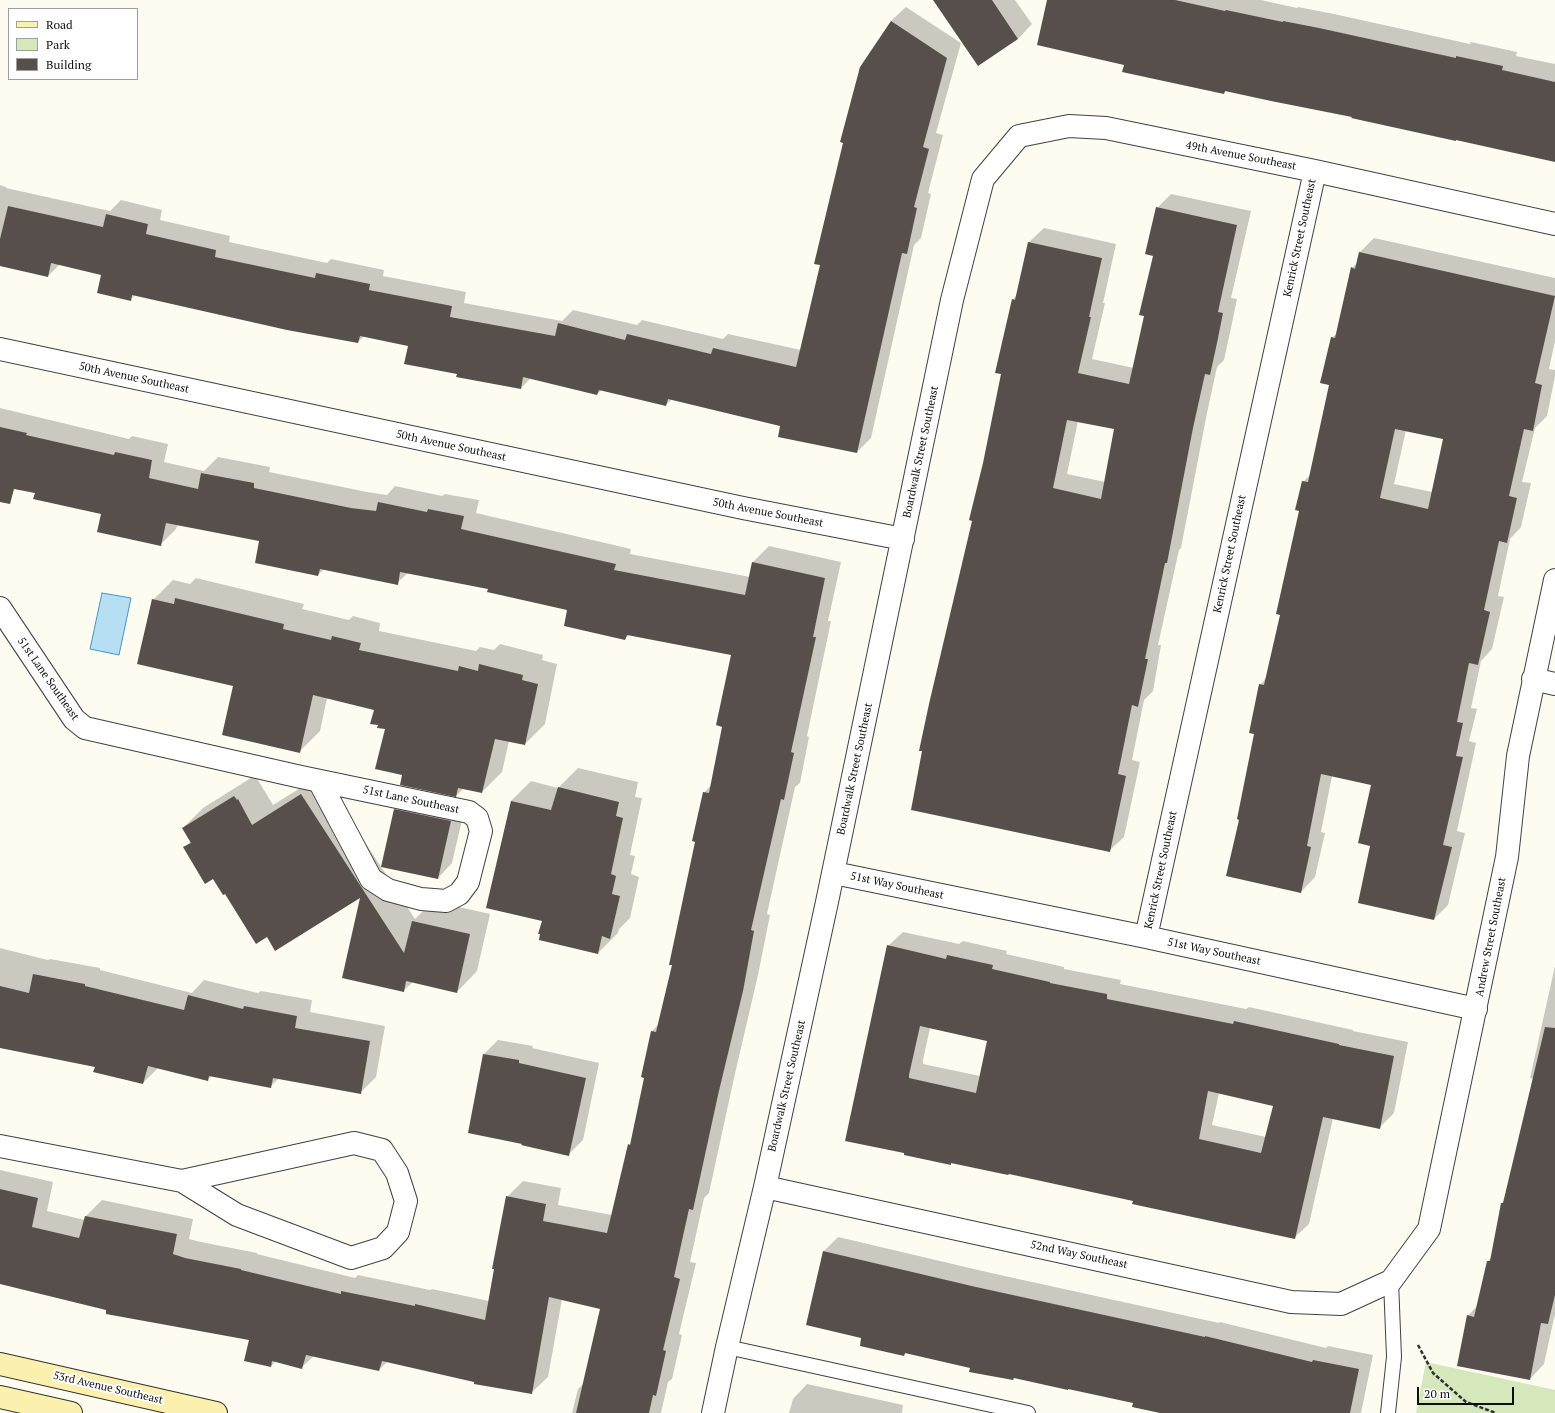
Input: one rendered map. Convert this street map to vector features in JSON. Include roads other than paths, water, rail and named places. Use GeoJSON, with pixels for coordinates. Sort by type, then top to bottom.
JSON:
{"type":"FeatureCollection","features":[{"type":"Feature","properties":{"kind":"street","name":"49th Avenue Southeast"},"geometry":{"type":"LineString","coordinates":[[1019,136],[1069,126],[1106,128],[1315,171],[1555,224]]}},
{"type":"Feature","properties":{"kind":"street","name":"Boardwalk Street Southeast"},"geometry":{"type":"LineString","coordinates":[[713,1413],[765,1187],[834,873],[952,300],[983,179],[1019,136]]}},
{"type":"Feature","properties":{"kind":"street","name":"Kenrick Street Southeast"},"geometry":{"type":"LineString","coordinates":[[1146,937],[1315,171]]}},
{"type":"Feature","properties":{"kind":"street","name":"50th Avenue Southeast"},"geometry":{"type":"LineString","coordinates":[[0,349],[743,508],[903,540]]}},
{"type":"Feature","properties":{"kind":"street","name":"Andrew Street Southeast"},"geometry":{"type":"LineString","coordinates":[[1391,1281],[1429,1229],[1507,857],[1518,756],[1555,580]]}},
{"type":"Feature","properties":{"kind":"street","name":"51st Lane Southeast"},"geometry":{"type":"LineString","coordinates":[[0,608],[74,719],[85,728],[319,781],[469,812],[478,818],[482,831],[468,882],[459,894],[446,901],[421,899],[388,890],[371,879],[319,781]]}},
{"type":"Feature","properties":{"kind":"street"},"geometry":{"type":"LineString","coordinates":[[1533,679],[1555,684]]}},
{"type":"Feature","properties":{"kind":"street","name":"51st Way Southeast"},"geometry":{"type":"LineString","coordinates":[[834,873],[1146,937],[1476,1009]]}},
{"type":"Feature","properties":{"kind":"street"},"geometry":{"type":"LineString","coordinates":[[0,1146],[182,1181],[237,1215],[351,1258],[384,1248],[398,1232],[406,1201],[397,1173],[382,1150],[354,1143],[182,1181]]}},
{"type":"Feature","properties":{"kind":"street","name":"52nd Way Southeast"},"geometry":{"type":"LineString","coordinates":[[765,1187],[1290,1302],[1341,1304],[1391,1281]]}},
{"type":"Feature","properties":{"kind":"street","name":"53rd Avenue Southeast"},"geometry":{"type":"LineString","coordinates":[[0,1364],[216,1413]]}},
{"type":"Feature","properties":{"kind":"street"},"geometry":{"type":"LineString","coordinates":[[0,1397],[71,1413]]}},
{"type":"Feature","properties":{"kind":"lane"},"geometry":{"type":"LineString","coordinates":[[1388,1413],[1394,1357],[1391,1281]]}},
{"type":"Feature","properties":{"kind":"lane"},"geometry":{"type":"LineString","coordinates":[[727,1347],[1028,1413]]}},
{"type":"Feature","properties":{"kind":"water"},"geometry":{"type":"Polygon","coordinates":[[[102,593],[131,598],[119,655],[90,649],[102,593]]]}}]}
